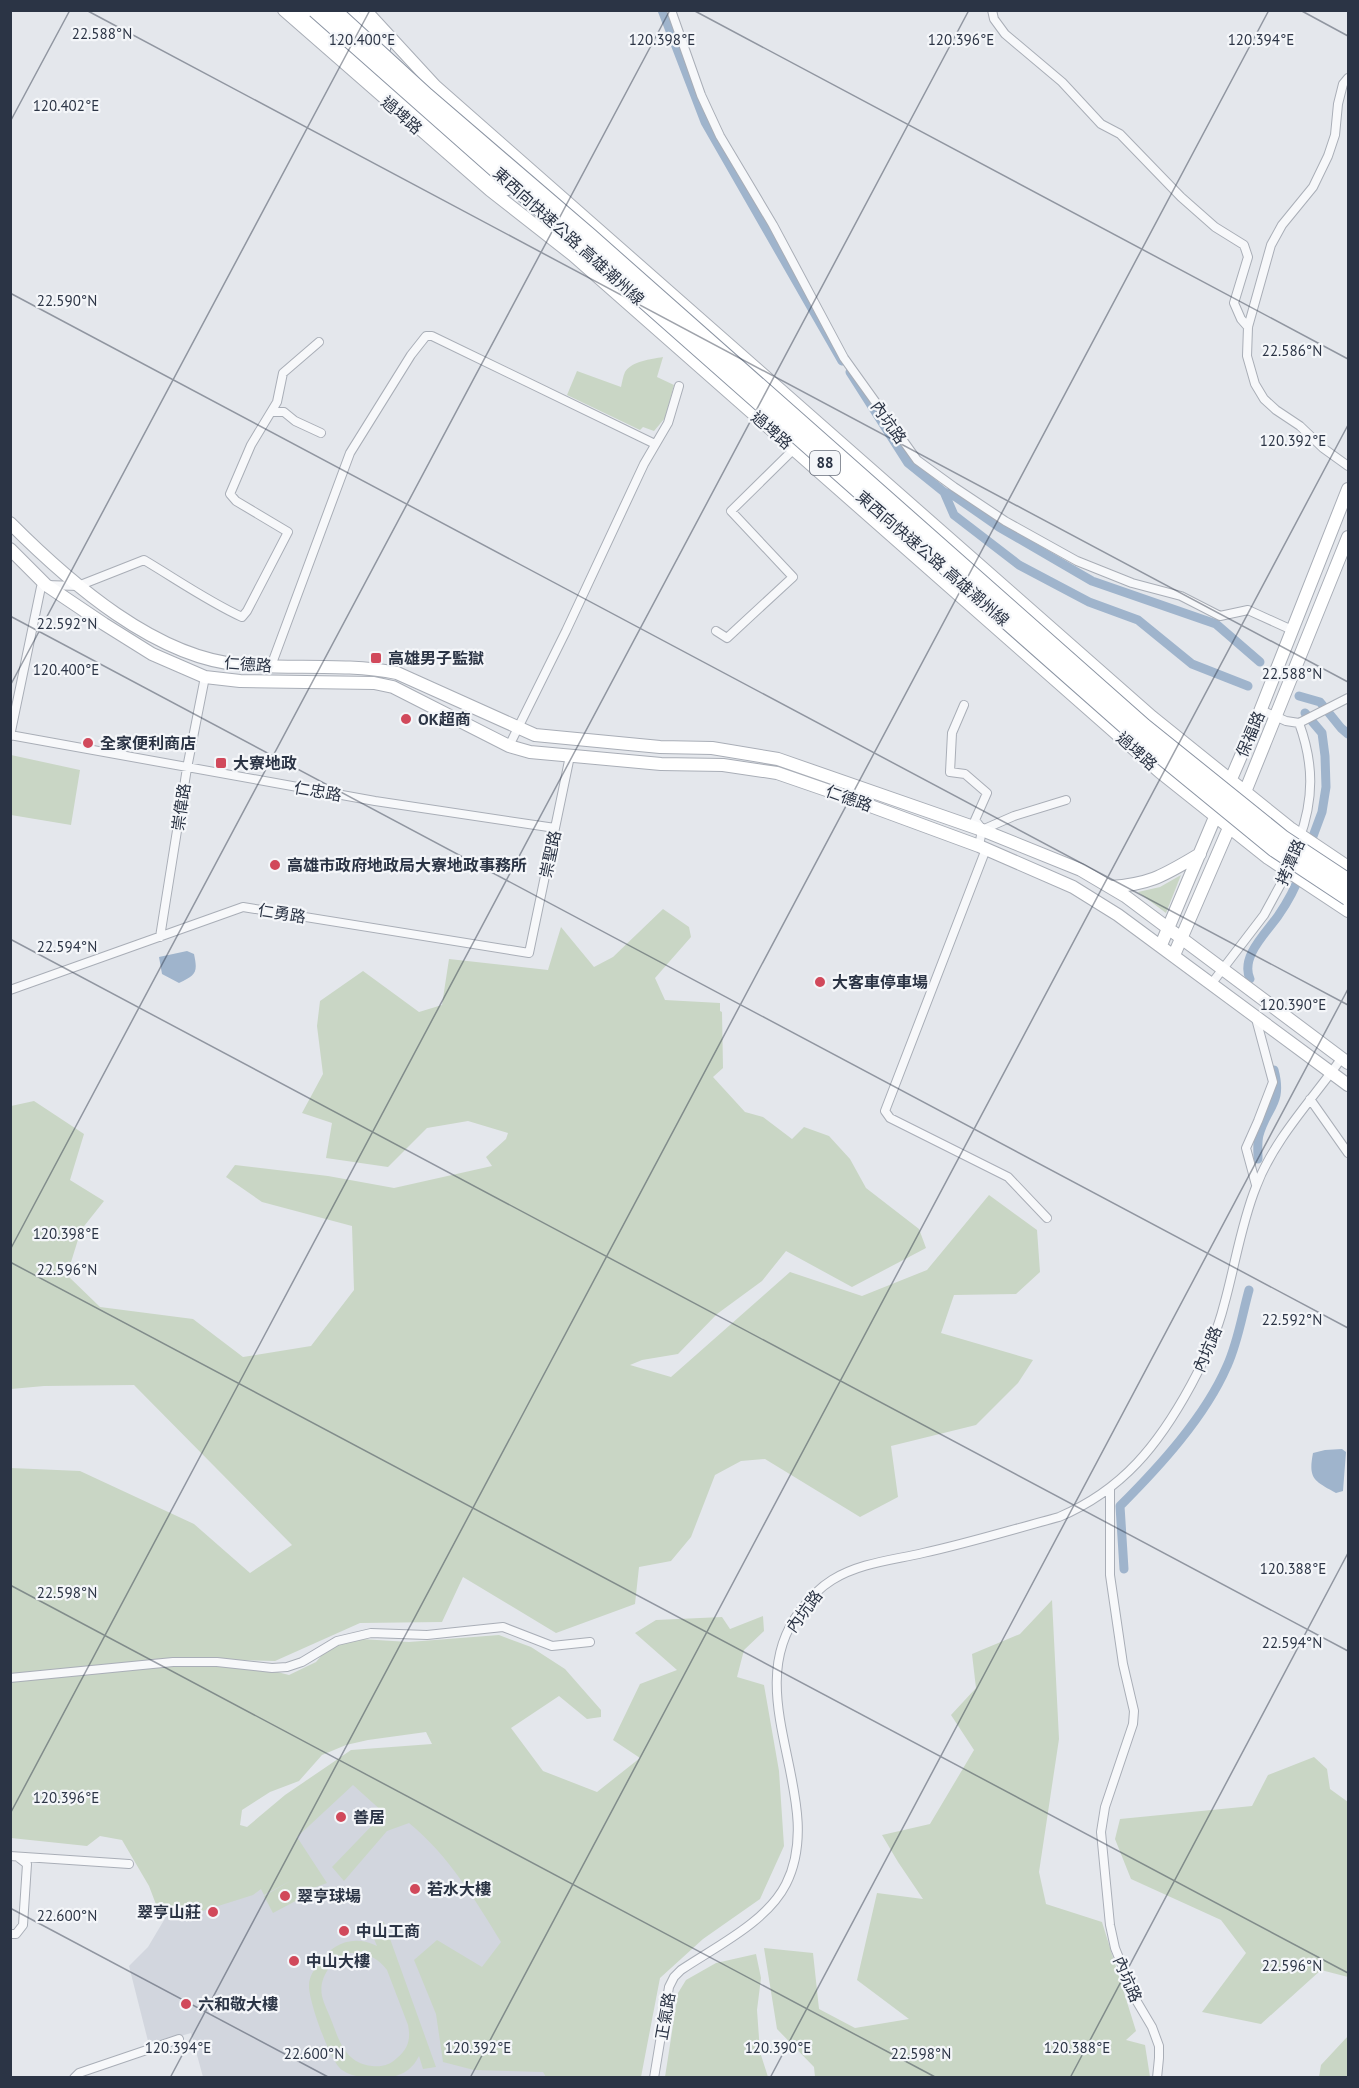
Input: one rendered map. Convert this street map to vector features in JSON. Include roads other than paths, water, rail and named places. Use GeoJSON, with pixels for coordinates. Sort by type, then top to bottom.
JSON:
{"type":"FeatureCollection","features":[{"type":"Feature","properties":{"kind":"highway"},"geometry":{"type":"LineString","coordinates":[[298,10],[413,111],[580,247]]}},
{"type":"Feature","properties":{"kind":"highway","name":"東西向快速公路 高雄潮州線"},"geometry":{"type":"LineString","coordinates":[[315,10],[580,247],[1135,735],[1274,849],[1348,898]]}},
{"type":"Feature","properties":{"kind":"highway","name":"東西向快速公路 高雄潮州線"},"geometry":{"type":"LineString","coordinates":[[333,10],[427,96],[590,236],[1144,726],[1283,838],[1348,881]]}},
{"type":"Feature","properties":{"kind":"highway"},"geometry":{"type":"LineString","coordinates":[[347,10],[415,79],[427,96]]}},
{"type":"Feature","properties":{"kind":"street","name":"過埤路"},"geometry":{"type":"LineString","coordinates":[[284,10],[490,190],[573,255],[1160,772],[1229,828],[1348,911]]}},
{"type":"Feature","properties":{"kind":"street"},"geometry":{"type":"LineString","coordinates":[[364,10],[435,86],[516,159],[597,227],[1152,717],[1303,837],[1348,867]]}},
{"type":"Feature","properties":{"kind":"street","name":"內坑路"},"geometry":{"type":"LineString","coordinates":[[671,10],[701,95],[720,136],[773,225],[844,358],[917,460],[1005,521],[1077,561],[1132,584],[1181,596],[1220,616],[1248,610],[1292,630]]}},
{"type":"Feature","properties":{"kind":"street"},"geometry":{"type":"LineString","coordinates":[[992,10],[994,19],[1005,34],[1062,82],[1101,124],[1120,134],[1181,197],[1215,227],[1244,245],[1248,257],[1234,303],[1241,319],[1248,327]]}},
{"type":"Feature","properties":{"kind":"street"},"geometry":{"type":"LineString","coordinates":[[1348,78],[1341,94],[1335,135],[1328,156],[1313,187],[1282,225],[1271,245],[1248,327],[1247,356],[1255,384],[1264,399],[1348,466]]}},
{"type":"Feature","properties":{"kind":"street"},"geometry":{"type":"LineString","coordinates":[[271,666],[351,453],[411,355],[426,336],[432,336],[655,444]]}},
{"type":"Feature","properties":{"kind":"street"},"geometry":{"type":"LineString","coordinates":[[11,736],[41,588],[46,585],[78,586],[144,560],[222,608],[242,616],[247,611],[288,532],[236,501],[230,494],[251,445],[273,412],[283,374],[319,342]]}},
{"type":"Feature","properties":{"kind":"street"},"geometry":{"type":"LineString","coordinates":[[510,746],[655,444],[668,423],[680,386]]}},
{"type":"Feature","properties":{"kind":"street"},"geometry":{"type":"LineString","coordinates":[[273,412],[284,412],[295,421],[321,433]]}},
{"type":"Feature","properties":{"kind":"street"},"geometry":{"type":"LineString","coordinates":[[716,631],[727,638],[793,577],[731,511],[794,449]]}},
{"type":"Feature","properties":{"kind":"street","name":"保福路"},"geometry":{"type":"LineString","coordinates":[[1161,945],[1261,710],[1348,489]]}},
{"type":"Feature","properties":{"kind":"street","name":"仁德路"},"geometry":{"type":"LineString","coordinates":[[10,523],[78,586],[158,639],[207,660],[242,665],[374,668],[397,673],[535,735],[660,747],[712,748],[778,759],[982,830],[1081,870],[1169,927]]}},
{"type":"Feature","properties":{"kind":"street","name":"保福路"},"geometry":{"type":"LineString","coordinates":[[1174,955],[1245,792],[1348,537]]}},
{"type":"Feature","properties":{"kind":"street","name":"仁德路"},"geometry":{"type":"LineString","coordinates":[[10,549],[46,585],[104,624],[152,654],[205,677],[240,681],[374,683],[393,687],[510,746],[530,752],[661,764],[723,765],[777,773],[983,848],[1073,887],[1161,945]]}},
{"type":"Feature","properties":{"kind":"street","name":"崇偉路"},"geometry":{"type":"LineString","coordinates":[[160,937],[187,768],[205,677]]}},
{"type":"Feature","properties":{"kind":"street"},"geometry":{"type":"LineString","coordinates":[[1261,710],[1286,721],[1302,722],[1348,698]]}},
{"type":"Feature","properties":{"kind":"street"},"geometry":{"type":"LineString","coordinates":[[964,705],[952,733],[950,772],[965,774],[987,793],[975,820],[982,830],[983,848],[885,1111],[890,1118],[1008,1177],[1047,1218]]}},
{"type":"Feature","properties":{"kind":"street","name":"拷潭路"},"geometry":{"type":"LineString","coordinates":[[1212,983],[1264,915],[1291,873],[1303,837],[1311,794],[1308,752],[1302,722]]}},
{"type":"Feature","properties":{"kind":"street","name":"仁忠路"},"geometry":{"type":"LineString","coordinates":[[11,736],[375,801],[555,828]]}},
{"type":"Feature","properties":{"kind":"street","name":"崇聖路"},"geometry":{"type":"LineString","coordinates":[[529,953],[570,756]]}},
{"type":"Feature","properties":{"kind":"street"},"geometry":{"type":"LineString","coordinates":[[982,830],[1014,816],[1066,800]]}},
{"type":"Feature","properties":{"kind":"street"},"geometry":{"type":"LineString","coordinates":[[1110,887],[1145,883],[1163,876],[1200,854]]}},
{"type":"Feature","properties":{"kind":"street","name":"仁勇路"},"geometry":{"type":"LineString","coordinates":[[10,990],[243,907],[529,953]]}},
{"type":"Feature","properties":{"kind":"street","name":"內坑路"},"geometry":{"type":"LineString","coordinates":[[751,1923],[773,1904],[785,1885],[793,1866],[798,1844],[797,1821],[776,1693],[782,1642],[793,1620],[807,1602],[825,1585],[847,1572],[1059,1516],[1077,1509],[1110,1489],[1135,1467],[1153,1446],[1177,1411],[1218,1325],[1256,1185],[1274,1151],[1310,1099],[1331,1073],[1345,1061],[1169,927]]}},
{"type":"Feature","properties":{"kind":"street"},"geometry":{"type":"LineString","coordinates":[[1161,945],[1348,1085]]}},
{"type":"Feature","properties":{"kind":"street"},"geometry":{"type":"LineString","coordinates":[[1255,1015],[1273,1082],[1246,1148],[1256,1185]]}},
{"type":"Feature","properties":{"kind":"street"},"geometry":{"type":"LineString","coordinates":[[1310,1099],[1348,1153]]}},
{"type":"Feature","properties":{"kind":"street","name":"內坑路"},"geometry":{"type":"LineString","coordinates":[[1110,1489],[1110,1575],[1123,1664],[1134,1711],[1133,1724],[1103,1815],[1101,1832],[1105,1885],[1115,1948],[1136,2000],[1152,2026],[1159,2046],[1157,2078]]}},
{"type":"Feature","properties":{"kind":"street"},"geometry":{"type":"LineString","coordinates":[[10,1678],[173,1662],[217,1662],[272,1668],[287,1667],[303,1662],[337,1641],[371,1633],[427,1635],[503,1627],[552,1646],[590,1642]]}},
{"type":"Feature","properties":{"kind":"street"},"geometry":{"type":"LineString","coordinates":[[14,1856],[129,1864]]}},
{"type":"Feature","properties":{"kind":"street"},"geometry":{"type":"LineString","coordinates":[[10,1934],[16,1934],[23,1926],[27,1864],[14,1856]]}},
{"type":"Feature","properties":{"kind":"street","name":"正氣路"},"geometry":{"type":"LineString","coordinates":[[654,2078],[669,1987],[674,1977],[751,1923]]}},
{"type":"Feature","properties":{"kind":"street"},"geometry":{"type":"LineString","coordinates":[[74,2078],[79,2073],[179,2039]]}},
{"type":"Feature","properties":{"kind":"water"},"geometry":{"type":"Polygon","coordinates":[[[187,951],[194,954],[196,965],[194,973],[189,978],[179,983],[162,974],[159,957],[187,951]]]}},
{"type":"Feature","properties":{"kind":"water"},"geometry":{"type":"Polygon","coordinates":[[[1342,1449],[1346,1452],[1343,1491],[1336,1493],[1314,1478],[1311,1469],[1313,1453],[1342,1449]]]}},
{"type":"Feature","properties":{"kind":"waterway"},"geometry":{"type":"LineString","coordinates":[[662,10],[705,122],[842,361]]}},
{"type":"Feature","properties":{"kind":"waterway"},"geometry":{"type":"LineString","coordinates":[[850,372],[908,463],[944,492],[953,495],[999,527],[1092,581],[1216,624],[1260,662]]}},
{"type":"Feature","properties":{"kind":"waterway"},"geometry":{"type":"LineString","coordinates":[[944,492],[954,515],[1019,565],[1089,602],[1138,620],[1192,664],[1248,686]]}},
{"type":"Feature","properties":{"kind":"waterway"},"geometry":{"type":"LineString","coordinates":[[1299,696],[1320,702],[1348,734]]}},
{"type":"Feature","properties":{"kind":"waterway"},"geometry":{"type":"LineString","coordinates":[[1305,713],[1322,733],[1326,787],[1322,812],[1309,847]]}},
{"type":"Feature","properties":{"kind":"waterway"},"geometry":{"type":"LineString","coordinates":[[1250,979],[1248,962],[1251,954],[1285,906],[1300,874]]}},
{"type":"Feature","properties":{"kind":"waterway"},"geometry":{"type":"LineString","coordinates":[[1258,1159],[1259,1135],[1277,1090],[1274,1070]]}},
{"type":"Feature","properties":{"kind":"waterway"},"geometry":{"type":"LineString","coordinates":[[1124,1569],[1120,1506],[1180,1440],[1218,1385],[1231,1357],[1249,1290]]}},
{"type":"Feature","properties":{"kind":"place","name":"高雄男子監獄"},"geometry":{"type":"Point","coordinates":[376,658]}},
{"type":"Feature","properties":{"kind":"place","name":"OK超商"},"geometry":{"type":"Point","coordinates":[406,719]}},
{"type":"Feature","properties":{"kind":"place","name":"全家便利商店"},"geometry":{"type":"Point","coordinates":[88,743]}},
{"type":"Feature","properties":{"kind":"place","name":"大寮地政"},"geometry":{"type":"Point","coordinates":[221,763]}},
{"type":"Feature","properties":{"kind":"place","name":"高雄市政府地政局大寮地政事務所"},"geometry":{"type":"Point","coordinates":[275,865]}},
{"type":"Feature","properties":{"kind":"place","name":"大客車停車場"},"geometry":{"type":"Point","coordinates":[820,982]}},
{"type":"Feature","properties":{"kind":"place","name":"善居"},"geometry":{"type":"Point","coordinates":[341,1817]}},
{"type":"Feature","properties":{"kind":"place","name":"若水大樓"},"geometry":{"type":"Point","coordinates":[415,1889]}},
{"type":"Feature","properties":{"kind":"place","name":"翠亨球場"},"geometry":{"type":"Point","coordinates":[285,1896]}},
{"type":"Feature","properties":{"kind":"place","name":"翠亨山莊"},"geometry":{"type":"Point","coordinates":[213,1912]}},
{"type":"Feature","properties":{"kind":"place","name":"中山工商"},"geometry":{"type":"Point","coordinates":[344,1931]}},
{"type":"Feature","properties":{"kind":"place","name":"中山大樓"},"geometry":{"type":"Point","coordinates":[294,1961]}},
{"type":"Feature","properties":{"kind":"place","name":"六和敬大樓"},"geometry":{"type":"Point","coordinates":[186,2004]}}]}
